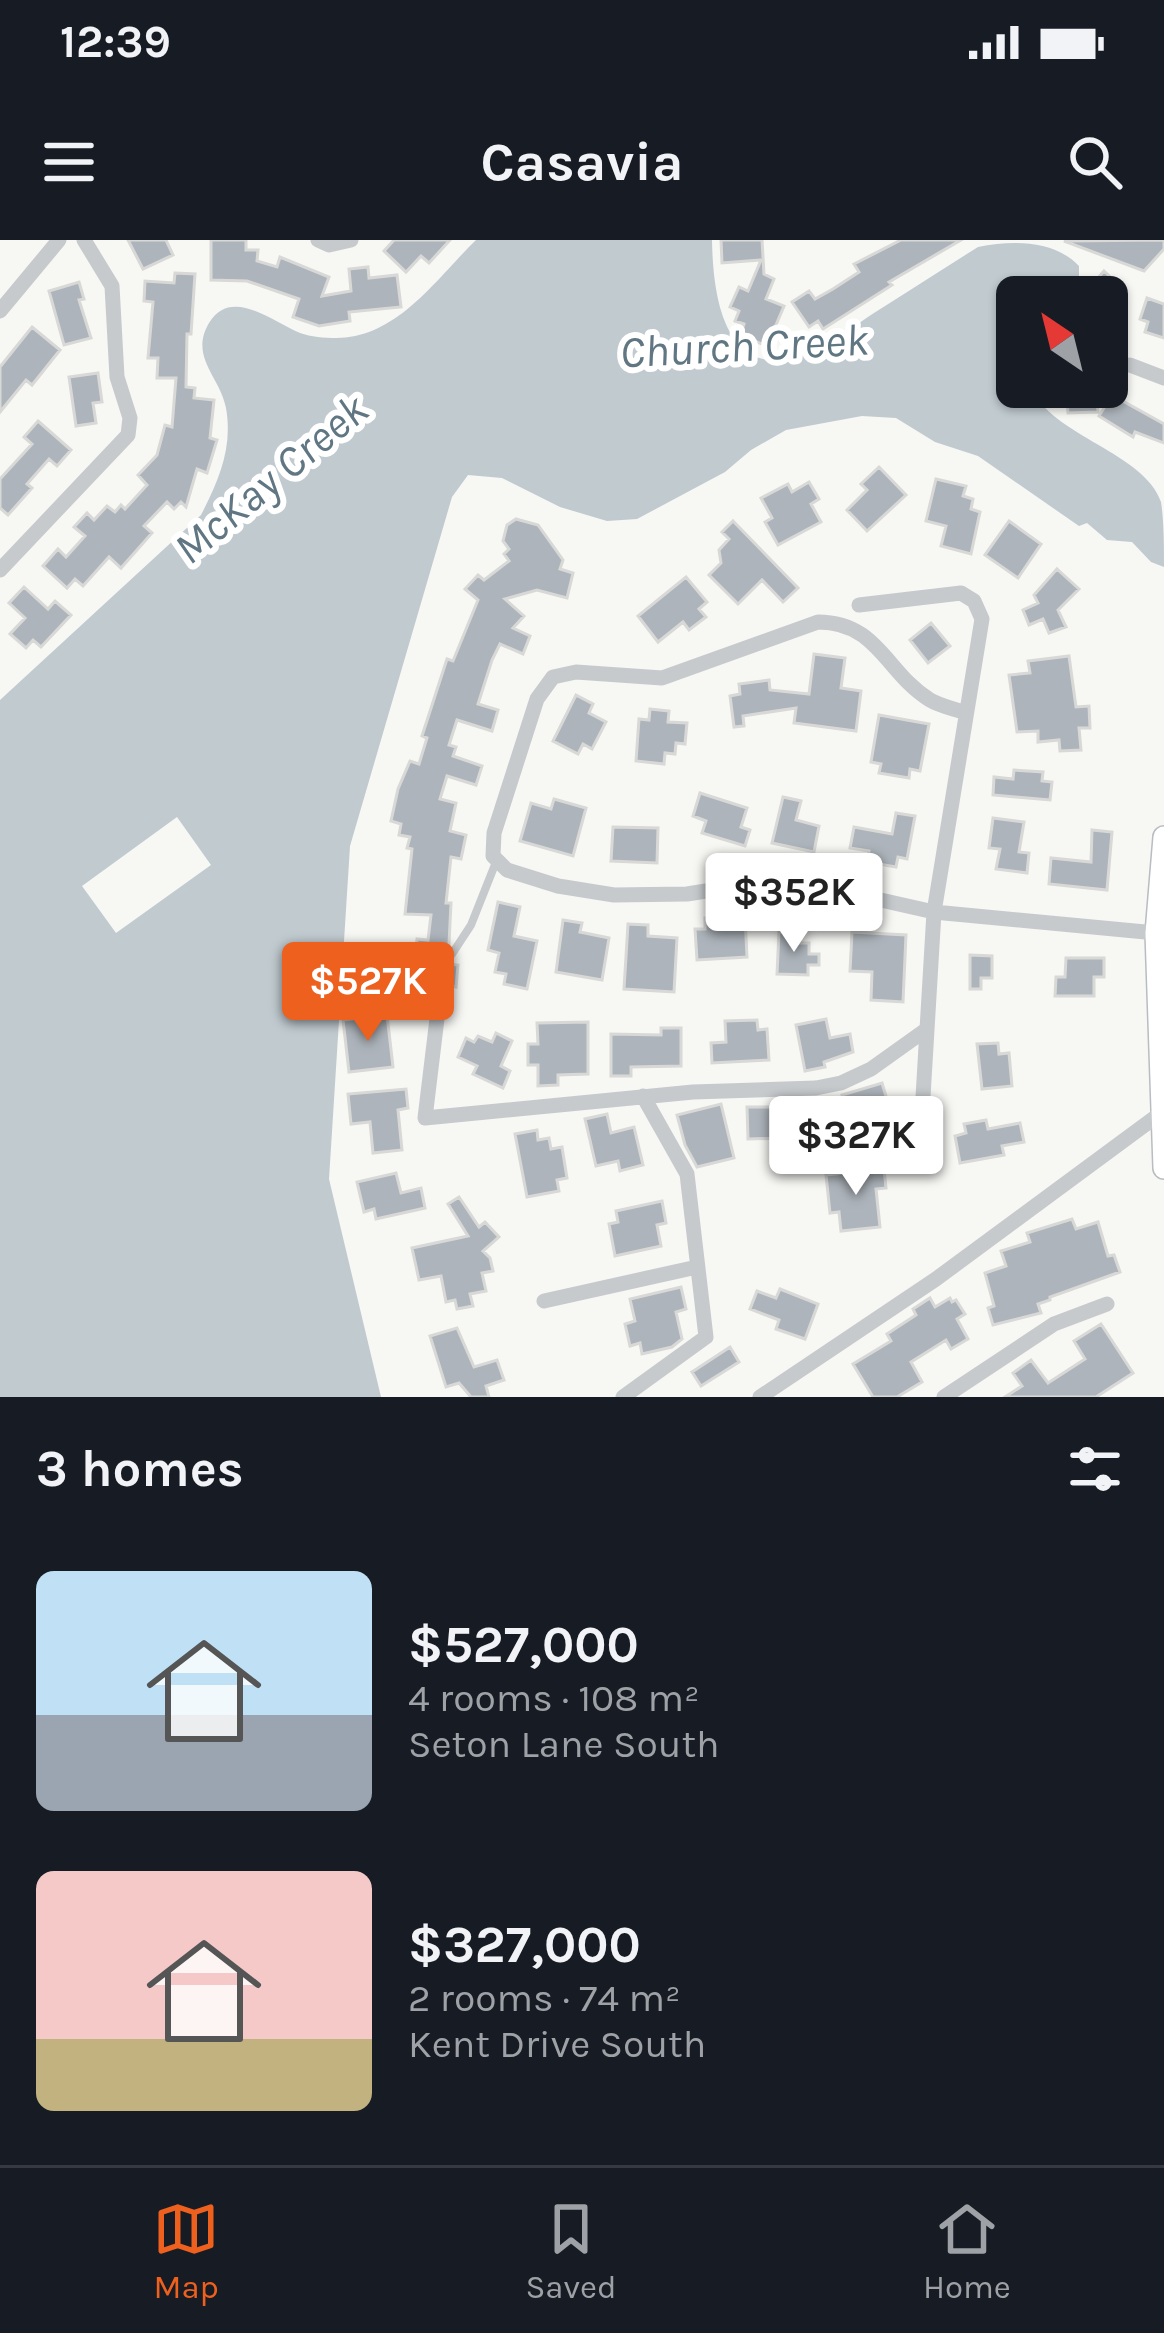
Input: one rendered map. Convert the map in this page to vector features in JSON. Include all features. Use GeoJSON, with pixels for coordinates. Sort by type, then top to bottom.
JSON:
{"type":"FeatureCollection","features":[{"type":"Feature","properties":{"kind":"street"},"geometry":{"type":"LineString","coordinates":[[0,310],[59,240]]}},
{"type":"Feature","properties":{"kind":"street"},"geometry":{"type":"LineString","coordinates":[[0,570],[128,435],[130,418],[117,377],[112,286],[84,240]]}},
{"type":"Feature","properties":{"kind":"street"},"geometry":{"type":"LineString","coordinates":[[318,240],[329,245],[350,241]]}},
{"type":"Feature","properties":{"kind":"street"},"geometry":{"type":"LineString","coordinates":[[1130,365],[1164,378]]}},
{"type":"Feature","properties":{"kind":"street"},"geometry":{"type":"LineString","coordinates":[[859,604],[961,593],[974,601],[982,619],[934,913],[920,1164]]}},
{"type":"Feature","properties":{"kind":"street"},"geometry":{"type":"LineString","coordinates":[[966,713],[930,700],[862,631],[839,622],[818,622],[662,678],[576,672],[553,677],[537,699],[494,833],[493,856],[507,870],[558,886],[614,895],[687,894],[783,884],[832,889],[934,913],[1160,933]]}},
{"type":"Feature","properties":{"kind":"street"},"geometry":{"type":"LineString","coordinates":[[1164,836],[1160,933],[1164,1168]]}},
{"type":"Feature","properties":{"kind":"street"},"geometry":{"type":"LineString","coordinates":[[440,994],[425,1118],[644,1096],[816,1088],[871,1069],[927,1029]]}},
{"type":"Feature","properties":{"kind":"street"},"geometry":{"type":"LineString","coordinates":[[623,1397],[706,1337],[687,1174],[644,1096]]}},
{"type":"Feature","properties":{"kind":"street"},"geometry":{"type":"LineString","coordinates":[[760,1397],[936,1279],[1162,1113]]}},
{"type":"Feature","properties":{"kind":"street"},"geometry":{"type":"LineString","coordinates":[[544,1301],[698,1267]]}},
{"type":"Feature","properties":{"kind":"street"},"geometry":{"type":"LineString","coordinates":[[944,1397],[971,1389],[1054,1324],[1107,1304]]}},
{"type":"Feature","properties":{"kind":"lane"},"geometry":{"type":"LineString","coordinates":[[452,954],[471,925],[497,860]]}},
{"type":"Feature","properties":{"kind":"water","name":"McKay Creek"},"geometry":{"type":"Polygon","coordinates":[[[476,240],[712,240],[716,289],[730,332],[760,358],[782,360],[826,345],[978,247],[1019,243],[1058,251],[1079,266],[1079,276],[996,276],[996,408],[1046,408],[1137,470],[1161,502],[1164,567],[1151,562],[1132,542],[1107,540],[1087,523],[1079,526],[978,456],[935,442],[896,418],[862,416],[786,430],[725,472],[637,519],[607,521],[560,507],[502,478],[468,475],[452,497],[350,846],[329,1179],[381,1397],[0,1397],[0,700],[201,515],[219,476],[228,437],[223,397],[202,346],[218,312],[240,307],[300,333],[336,338],[378,328],[430,288],[476,240]],[[177,817],[82,886],[116,933],[211,865],[177,817]]]}},
{"type":"Feature","properties":{"kind":"building"},"geometry":{"type":"Polygon","coordinates":[[[128,240],[166,240],[173,255],[143,269],[128,240]]]}},
{"type":"Feature","properties":{"kind":"building"},"geometry":{"type":"Polygon","coordinates":[[[211,240],[246,240],[246,250],[258,250],[257,261],[277,267],[280,257],[329,277],[322,296],[351,291],[349,269],[368,267],[369,278],[397,275],[401,307],[349,312],[350,321],[319,326],[293,317],[299,299],[247,281],[211,280],[211,240]]]}},
{"type":"Feature","properties":{"kind":"building"},"geometry":{"type":"Polygon","coordinates":[[[394,240],[450,240],[429,263],[421,256],[406,272],[384,251],[394,240]]]}},
{"type":"Feature","properties":{"kind":"building"},"geometry":{"type":"Polygon","coordinates":[[[721,240],[762,240],[764,274],[774,279],[766,299],[784,306],[767,346],[740,335],[744,324],[735,321],[739,311],[730,307],[739,287],[748,291],[761,260],[722,263],[721,240]]]}},
{"type":"Feature","properties":{"kind":"building"},"geometry":{"type":"Polygon","coordinates":[[[901,240],[961,240],[889,282],[892,285],[823,329],[818,321],[809,327],[792,302],[809,291],[815,299],[833,289],[859,272],[854,264],[901,240]]]}},
{"type":"Feature","properties":{"kind":"building"},"geometry":{"type":"Polygon","coordinates":[[[1164,240],[1164,249],[1144,271],[1064,241],[1164,240]]]}},
{"type":"Feature","properties":{"kind":"building"},"geometry":{"type":"Polygon","coordinates":[[[175,273],[195,274],[186,387],[195,388],[194,398],[214,400],[210,438],[217,440],[207,473],[197,469],[186,507],[181,502],[174,509],[167,502],[144,526],[152,533],[121,568],[109,557],[83,586],[75,579],[67,588],[43,566],[58,549],[66,557],[85,536],[74,527],[87,513],[94,520],[107,506],[115,512],[121,505],[125,509],[147,485],[138,475],[157,455],[165,425],[172,427],[176,378],[157,378],[158,358],[148,358],[153,302],[144,301],[145,281],[174,283],[175,273]]]}},
{"type":"Feature","properties":{"kind":"building"},"geometry":{"type":"Polygon","coordinates":[[[79,282],[84,299],[79,300],[91,338],[64,345],[49,291],[79,282]]]}},
{"type":"Feature","properties":{"kind":"building"},"geometry":{"type":"Polygon","coordinates":[[[1147,298],[1164,304],[1164,338],[1145,332],[1148,322],[1140,319],[1147,298]]]}},
{"type":"Feature","properties":{"kind":"building"},"geometry":{"type":"Polygon","coordinates":[[[32,327],[60,350],[32,385],[26,380],[0,412],[0,367],[32,327]]]}},
{"type":"Feature","properties":{"kind":"building"},"geometry":{"type":"Polygon","coordinates":[[[98,373],[102,402],[93,403],[96,423],[76,426],[69,377],[98,373]]]}},
{"type":"Feature","properties":{"kind":"building"},"geometry":{"type":"Polygon","coordinates":[[[1128,404],[1164,424],[1164,443],[1135,432],[1133,437],[1099,416],[1104,408],[1128,408],[1128,404]]]}},
{"type":"Feature","properties":{"kind":"building"},"geometry":{"type":"Polygon","coordinates":[[[1068,408],[1098,408],[1098,412],[1068,413],[1068,408]]]}},
{"type":"Feature","properties":{"kind":"building"},"geometry":{"type":"Polygon","coordinates":[[[38,421],[71,450],[57,466],[49,459],[8,515],[0,508],[0,479],[32,444],[24,437],[38,421]]]}},
{"type":"Feature","properties":{"kind":"building"},"geometry":{"type":"Polygon","coordinates":[[[879,467],[906,495],[867,531],[847,510],[867,490],[861,484],[879,467]]]}},
{"type":"Feature","properties":{"kind":"building"},"geometry":{"type":"Polygon","coordinates":[[[936,479],[966,486],[963,496],[973,499],[971,509],[980,512],[971,554],[941,546],[946,526],[926,521],[936,479]]]}},
{"type":"Feature","properties":{"kind":"building"},"geometry":{"type":"Polygon","coordinates":[[[809,482],[819,499],[811,504],[821,522],[778,545],[765,522],[772,518],[761,498],[788,484],[792,492],[809,482]]]}},
{"type":"Feature","properties":{"kind":"building"},"geometry":{"type":"Polygon","coordinates":[[[516,519],[538,525],[563,560],[560,569],[573,573],[567,598],[537,590],[505,599],[524,616],[513,628],[530,636],[523,654],[500,644],[492,660],[478,704],[498,710],[492,731],[457,720],[449,745],[456,747],[453,756],[482,766],[476,785],[447,776],[440,799],[456,803],[450,831],[466,835],[461,859],[451,857],[446,903],[451,903],[444,955],[447,964],[458,965],[456,987],[440,982],[403,983],[406,949],[416,950],[417,939],[428,940],[431,915],[405,914],[412,849],[407,848],[410,837],[399,835],[401,824],[391,821],[398,789],[410,761],[419,764],[427,738],[422,736],[447,659],[453,661],[478,600],[465,589],[478,575],[484,580],[509,561],[503,541],[507,525],[516,519]]]}},
{"type":"Feature","properties":{"kind":"building"},"geometry":{"type":"Polygon","coordinates":[[[733,521],[798,588],[783,602],[762,580],[738,604],[709,575],[721,563],[719,550],[729,539],[722,532],[733,521]]]}},
{"type":"Feature","properties":{"kind":"building"},"geometry":{"type":"Polygon","coordinates":[[[1009,521],[1041,544],[1018,578],[985,555],[1009,521]]]}},
{"type":"Feature","properties":{"kind":"building"},"geometry":{"type":"Polygon","coordinates":[[[1057,569],[1079,589],[1058,610],[1066,627],[1049,633],[1043,619],[1029,625],[1023,610],[1038,603],[1034,595],[1057,569]]]}},
{"type":"Feature","properties":{"kind":"building"},"geometry":{"type":"Polygon","coordinates":[[[686,577],[707,602],[699,609],[706,617],[689,630],[683,622],[658,642],[638,616],[686,577]]]}},
{"type":"Feature","properties":{"kind":"building"},"geometry":{"type":"Polygon","coordinates":[[[24,587],[48,609],[55,601],[71,615],[41,647],[33,640],[26,648],[10,634],[25,618],[9,603],[24,587]]]}},
{"type":"Feature","properties":{"kind":"building"},"geometry":{"type":"Polygon","coordinates":[[[931,623],[950,646],[928,663],[910,640],[931,623]]]}},
{"type":"Feature","properties":{"kind":"building"},"geometry":{"type":"Polygon","coordinates":[[[814,654],[845,658],[841,688],[861,691],[856,731],[794,723],[796,708],[743,716],[744,726],[734,727],[730,696],[740,694],[739,684],[769,680],[770,690],[809,694],[814,654]]]}},
{"type":"Feature","properties":{"kind":"building"},"geometry":{"type":"Polygon","coordinates":[[[1069,656],[1076,707],[1089,706],[1090,728],[1079,728],[1081,750],[1060,751],[1059,740],[1038,742],[1038,731],[1017,732],[1009,675],[1030,673],[1028,661],[1069,656]]]}},
{"type":"Feature","properties":{"kind":"building"},"geometry":{"type":"Polygon","coordinates":[[[576,695],[593,704],[589,713],[606,722],[592,749],[583,744],[578,754],[553,741],[576,695]]]}},
{"type":"Feature","properties":{"kind":"building"},"geometry":{"type":"Polygon","coordinates":[[[650,709],[669,711],[668,722],[687,723],[685,744],[676,743],[675,754],[665,753],[664,764],[636,761],[639,719],[649,720],[650,709]]]}},
{"type":"Feature","properties":{"kind":"building"},"geometry":{"type":"Polygon","coordinates":[[[879,715],[929,724],[920,771],[910,769],[909,778],[879,773],[881,764],[871,762],[879,715]]]}},
{"type":"Feature","properties":{"kind":"building"},"geometry":{"type":"Polygon","coordinates":[[[1014,770],[1043,772],[1042,781],[1052,782],[1050,800],[993,795],[994,777],[1013,779],[1014,770]]]}},
{"type":"Feature","properties":{"kind":"building"},"geometry":{"type":"Polygon","coordinates":[[[700,793],[747,808],[741,827],[750,830],[745,846],[702,833],[706,821],[693,816],[700,793]]]}},
{"type":"Feature","properties":{"kind":"building"},"geometry":{"type":"Polygon","coordinates":[[[783,797],[801,801],[796,820],[819,826],[814,852],[772,843],[783,797]]]}},
{"type":"Feature","properties":{"kind":"building"},"geometry":{"type":"Polygon","coordinates":[[[554,799],[586,808],[573,856],[520,841],[531,803],[551,809],[554,799]]]}},
{"type":"Feature","properties":{"kind":"building"},"geometry":{"type":"Polygon","coordinates":[[[896,813],[915,816],[907,859],[898,857],[896,867],[867,862],[869,851],[850,848],[854,827],[892,834],[896,813]]]}},
{"type":"Feature","properties":{"kind":"building"},"geometry":{"type":"Polygon","coordinates":[[[993,818],[1024,822],[1019,852],[1029,853],[1027,873],[996,869],[1000,849],[989,848],[993,818]]]}},
{"type":"Feature","properties":{"kind":"building"},"geometry":{"type":"Polygon","coordinates":[[[613,827],[658,828],[657,863],[611,861],[613,827]]]}},
{"type":"Feature","properties":{"kind":"building"},"geometry":{"type":"Polygon","coordinates":[[[1092,830],[1112,832],[1107,890],[1049,884],[1051,858],[1091,862],[1092,830]]]}},
{"type":"Feature","properties":{"kind":"building"},"geometry":{"type":"Polygon","coordinates":[[[498,902],[520,907],[514,936],[537,941],[527,989],[504,984],[506,974],[495,972],[499,953],[488,950],[498,902]]]}},
{"type":"Feature","properties":{"kind":"building"},"geometry":{"type":"Polygon","coordinates":[[[745,916],[747,957],[697,960],[695,929],[705,929],[705,918],[745,916]]]}},
{"type":"Feature","properties":{"kind":"building"},"geometry":{"type":"Polygon","coordinates":[[[563,920],[582,923],[580,932],[609,938],[602,980],[556,972],[563,920]]]}},
{"type":"Feature","properties":{"kind":"building"},"geometry":{"type":"Polygon","coordinates":[[[628,924],[648,925],[648,936],[677,938],[674,992],[624,989],[628,924]]]}},
{"type":"Feature","properties":{"kind":"building"},"geometry":{"type":"Polygon","coordinates":[[[779,932],[799,932],[799,943],[809,943],[809,954],[819,954],[819,965],[808,965],[808,975],[777,974],[779,932]]]}},
{"type":"Feature","properties":{"kind":"building"},"geometry":{"type":"Polygon","coordinates":[[[852,932],[906,935],[903,1002],[871,1000],[872,972],[850,971],[852,932]]]}},
{"type":"Feature","properties":{"kind":"building"},"geometry":{"type":"Polygon","coordinates":[[[970,955],[992,956],[992,978],[981,978],[981,989],[970,989],[970,955]]]}},
{"type":"Feature","properties":{"kind":"building"},"geometry":{"type":"Polygon","coordinates":[[[1066,958],[1104,958],[1104,977],[1094,977],[1094,996],[1055,996],[1056,977],[1065,977],[1066,958]]]}},
{"type":"Feature","properties":{"kind":"building"},"geometry":{"type":"Polygon","coordinates":[[[387,1015],[393,1067],[349,1072],[343,1020],[387,1015]]]}},
{"type":"Feature","properties":{"kind":"building"},"geometry":{"type":"Polygon","coordinates":[[[826,1019],[830,1038],[850,1034],[853,1052],[824,1062],[825,1067],[805,1071],[796,1025],[826,1019]]]}},
{"type":"Feature","properties":{"kind":"building"},"geometry":{"type":"Polygon","coordinates":[[[757,1020],[758,1030],[767,1029],[769,1060],[712,1063],[711,1043],[726,1042],[725,1021],[757,1020]]]}},
{"type":"Feature","properties":{"kind":"building"},"geometry":{"type":"Polygon","coordinates":[[[588,1022],[588,1074],[558,1075],[558,1085],[538,1086],[538,1065],[528,1065],[528,1044],[538,1044],[537,1023],[588,1022]]]}},
{"type":"Feature","properties":{"kind":"building"},"geometry":{"type":"Polygon","coordinates":[[[661,1028],[681,1028],[681,1066],[631,1067],[631,1076],[611,1076],[611,1034],[661,1035],[661,1028]]]}},
{"type":"Feature","properties":{"kind":"building"},"geometry":{"type":"Polygon","coordinates":[[[496,1033],[512,1041],[501,1066],[510,1071],[503,1088],[473,1074],[477,1066],[458,1057],[466,1038],[474,1042],[478,1036],[492,1042],[496,1033]]]}},
{"type":"Feature","properties":{"kind":"building"},"geometry":{"type":"Polygon","coordinates":[[[998,1043],[999,1054],[1009,1053],[1012,1086],[982,1089],[977,1044],[998,1043]]]}},
{"type":"Feature","properties":{"kind":"building"},"geometry":{"type":"Polygon","coordinates":[[[882,1083],[895,1126],[874,1132],[871,1121],[861,1124],[858,1113],[848,1116],[842,1095],[882,1083]]]}},
{"type":"Feature","properties":{"kind":"building"},"geometry":{"type":"Polygon","coordinates":[[[406,1089],[408,1108],[398,1110],[402,1150],[373,1153],[370,1122],[351,1124],[348,1094],[406,1089]]]}},
{"type":"Feature","properties":{"kind":"building"},"geometry":{"type":"Polygon","coordinates":[[[721,1104],[734,1158],[697,1167],[677,1115],[721,1104]]]}},
{"type":"Feature","properties":{"kind":"building"},"geometry":{"type":"Polygon","coordinates":[[[747,1107],[797,1107],[797,1128],[787,1128],[787,1138],[748,1139],[747,1107]]]}},
{"type":"Feature","properties":{"kind":"building"},"geometry":{"type":"Polygon","coordinates":[[[607,1114],[611,1133],[634,1127],[643,1165],[620,1171],[618,1161],[596,1166],[585,1119],[607,1114]]]}},
{"type":"Feature","properties":{"kind":"building"},"geometry":{"type":"Polygon","coordinates":[[[986,1120],[988,1129],[1020,1123],[1024,1142],[1002,1146],[1004,1155],[960,1163],[955,1136],[966,1133],[964,1124],[986,1120]]]}},
{"type":"Feature","properties":{"kind":"building"},"geometry":{"type":"Polygon","coordinates":[[[537,1130],[538,1140],[549,1138],[551,1149],[562,1147],[567,1178],[557,1180],[559,1191],[527,1197],[515,1134],[537,1130]]]}},
{"type":"Feature","properties":{"kind":"building"},"geometry":{"type":"Polygon","coordinates":[[[884,1169],[886,1188],[876,1189],[880,1227],[841,1231],[839,1212],[830,1213],[826,1175],[884,1169]]]}},
{"type":"Feature","properties":{"kind":"building"},"geometry":{"type":"Polygon","coordinates":[[[396,1173],[401,1193],[421,1188],[425,1208],[376,1219],[374,1209],[364,1212],[357,1182],[396,1173]]]}},
{"type":"Feature","properties":{"kind":"building"},"geometry":{"type":"Polygon","coordinates":[[[459,1197],[479,1227],[485,1222],[499,1237],[483,1251],[493,1271],[482,1273],[486,1291],[470,1294],[473,1306],[457,1309],[455,1300],[446,1302],[441,1276],[419,1280],[412,1248],[468,1236],[448,1204],[459,1197]]]}},
{"type":"Feature","properties":{"kind":"building"},"geometry":{"type":"Polygon","coordinates":[[[662,1201],[666,1223],[657,1225],[661,1246],[615,1256],[609,1224],[618,1222],[616,1211],[662,1201]]]}},
{"type":"Feature","properties":{"kind":"building"},"geometry":{"type":"Polygon","coordinates":[[[1072,1219],[1076,1229],[1098,1222],[1108,1256],[1114,1255],[1120,1272],[1050,1297],[1038,1304],[1041,1313],[993,1325],[988,1308],[994,1306],[985,1273],[1006,1266],[1001,1251],[1030,1242],[1027,1233],[1072,1219]]]}},
{"type":"Feature","properties":{"kind":"building"},"geometry":{"type":"Polygon","coordinates":[[[681,1287],[686,1309],[676,1312],[682,1339],[672,1347],[642,1354],[640,1343],[630,1346],[625,1324],[635,1321],[630,1299],[681,1287]]]}},
{"type":"Feature","properties":{"kind":"building"},"geometry":{"type":"Polygon","coordinates":[[[780,1289],[818,1304],[805,1339],[776,1329],[779,1320],[750,1309],[757,1291],[776,1298],[780,1289]]]}},
{"type":"Feature","properties":{"kind":"building"},"geometry":{"type":"Polygon","coordinates":[[[930,1298],[935,1307],[950,1298],[956,1300],[965,1314],[957,1319],[968,1339],[951,1349],[946,1340],[911,1362],[922,1382],[897,1397],[873,1397],[853,1364],[891,1341],[887,1334],[916,1315],[913,1309],[930,1298]]]}},
{"type":"Feature","properties":{"kind":"building"},"geometry":{"type":"Polygon","coordinates":[[[1101,1324],[1133,1373],[1096,1397],[1005,1397],[1022,1386],[1013,1373],[1031,1360],[1048,1383],[1085,1359],[1074,1341],[1101,1324]]]}},
{"type":"Feature","properties":{"kind":"building"},"geometry":{"type":"Polygon","coordinates":[[[457,1328],[474,1367],[497,1360],[504,1380],[486,1386],[489,1397],[471,1397],[459,1383],[446,1387],[430,1336],[457,1328]]]}},
{"type":"Feature","properties":{"kind":"building"},"geometry":{"type":"Polygon","coordinates":[[[730,1347],[739,1362],[701,1386],[692,1372],[730,1347]]]}},
{"type":"Feature","properties":{"kind":"water label","name":"Church Creek"},"geometry":{"type":"Point","coordinates":[744,345]}}]}
